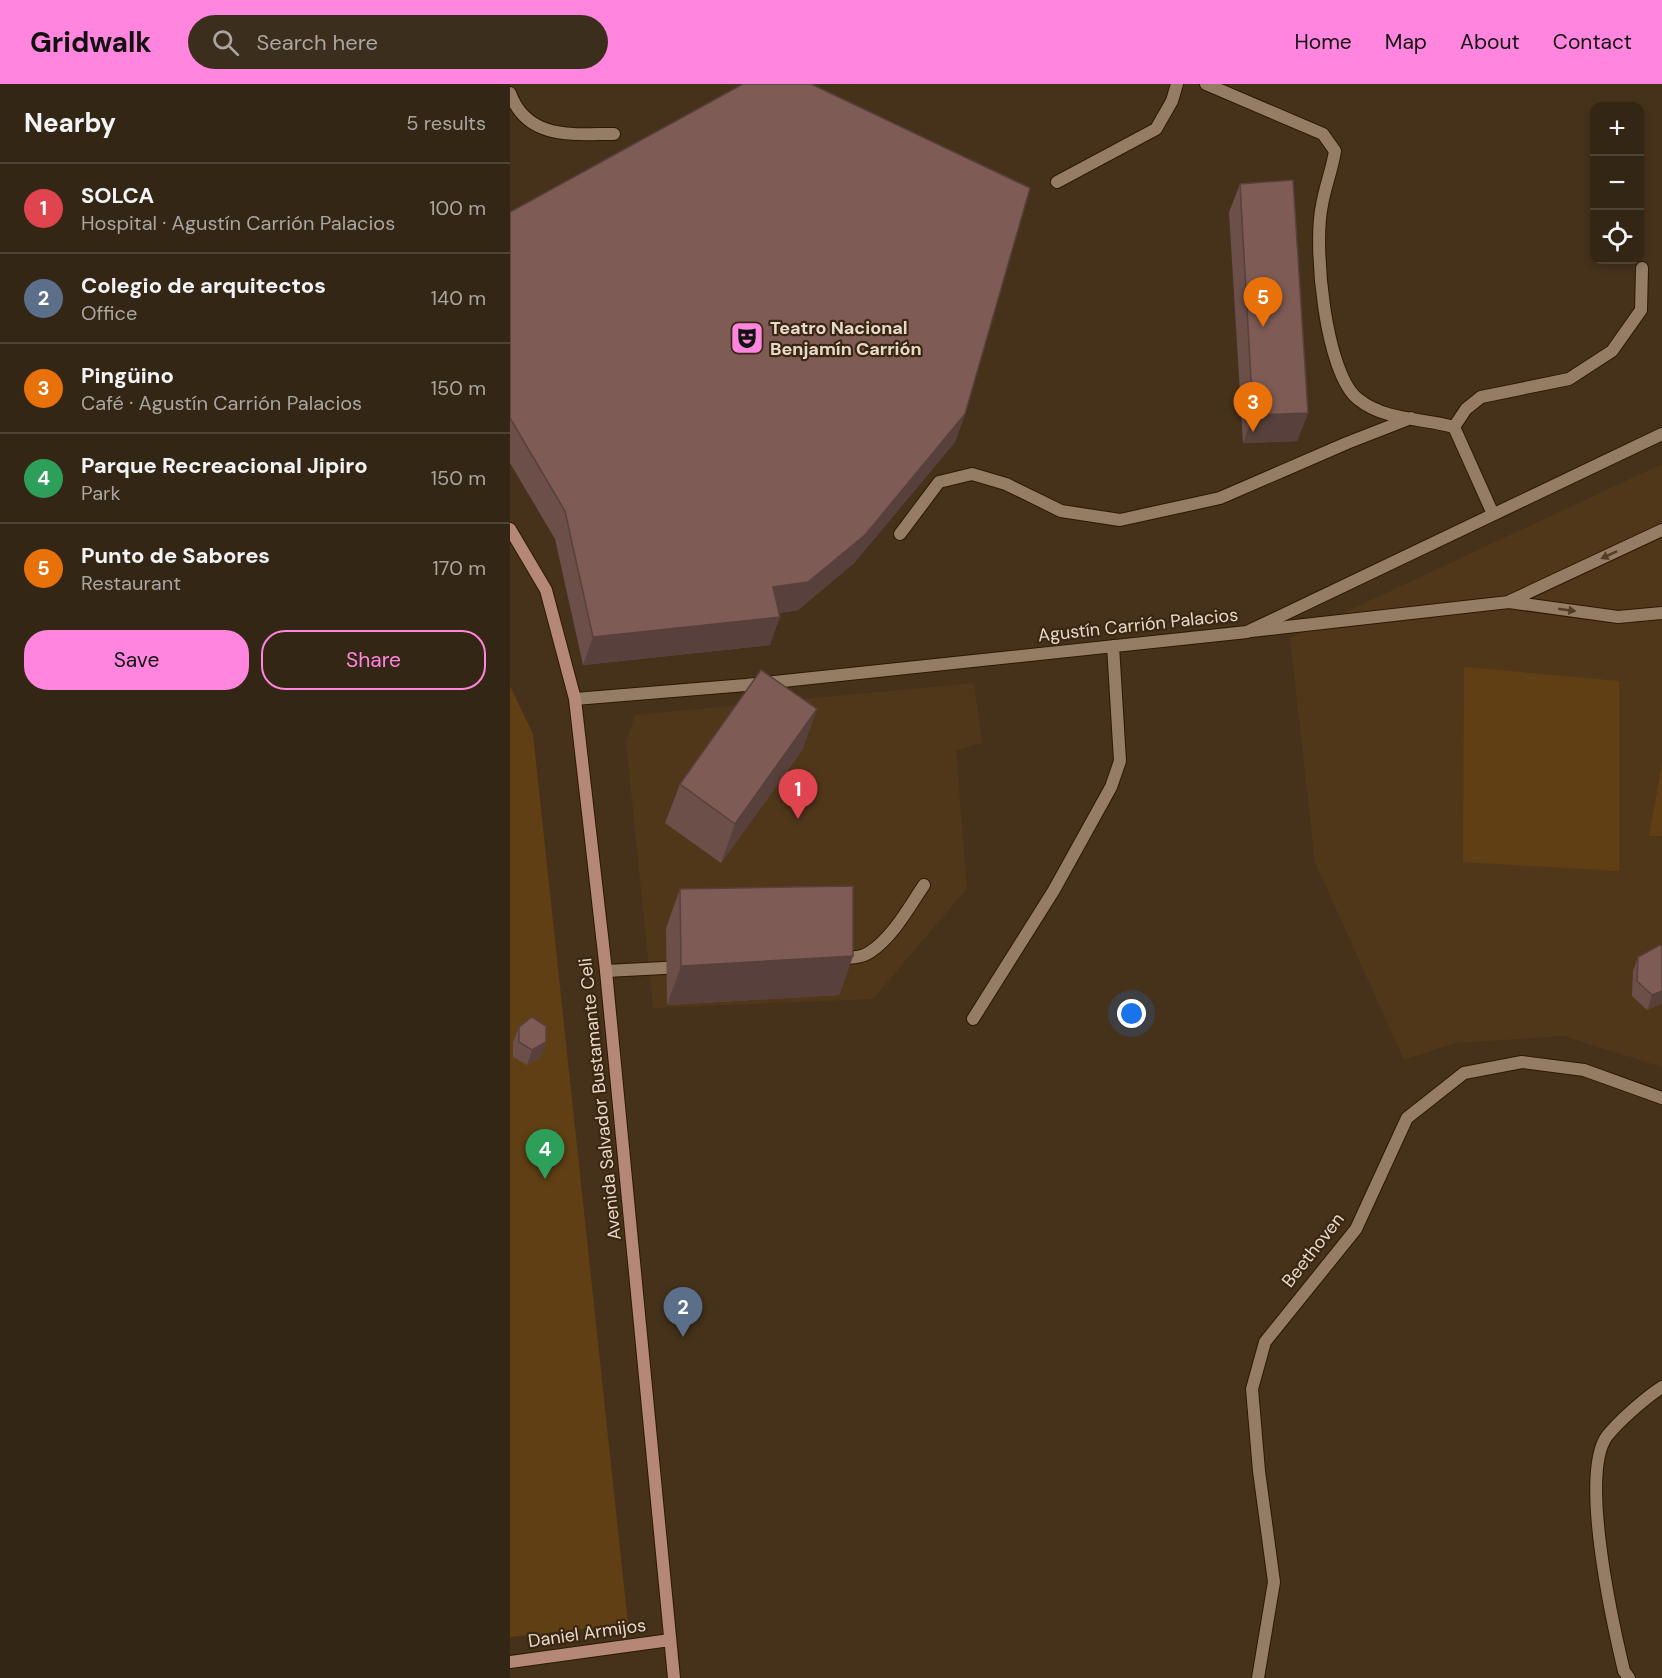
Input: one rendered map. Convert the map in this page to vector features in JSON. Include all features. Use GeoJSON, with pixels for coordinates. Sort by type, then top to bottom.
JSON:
{"type":"FeatureCollection","features":[{"type":"Feature","properties":{"kind":"main road","name":"Avenida Salvador Bustamante Celi"},"geometry":{"type":"LineString","coordinates":[[510,529],[546,590],[575,699],[606,971],[674,1678]]}},
{"type":"Feature","properties":{"kind":"main road","name":"Daniel Armijos"},"geometry":{"type":"LineString","coordinates":[[510,1662],[670,1640]]}},
{"type":"Feature","properties":{"kind":"street"},"geometry":{"type":"LineString","coordinates":[[1057,182],[1156,129],[1172,101],[1177,84]]}},
{"type":"Feature","properties":{"kind":"street"},"geometry":{"type":"LineString","coordinates":[[1206,84],[1323,134],[1335,151],[1331,175],[1321,206],[1320,290],[1342,379],[1358,399],[1385,414],[1454,428]]}},
{"type":"Feature","properties":{"kind":"street"},"geometry":{"type":"LineString","coordinates":[[510,93],[513,101],[535,127],[566,135],[614,134]]}},
{"type":"Feature","properties":{"kind":"street"},"geometry":{"type":"LineString","coordinates":[[1454,428],[1466,409],[1481,398],[1569,379],[1612,351],[1641,310],[1642,268]]}},
{"type":"Feature","properties":{"kind":"street"},"geometry":{"type":"LineString","coordinates":[[900,534],[939,482],[972,474],[1006,484],[1061,511],[1120,520],[1220,498],[1347,443],[1412,418]]}},
{"type":"Feature","properties":{"kind":"street"},"geometry":{"type":"LineString","coordinates":[[1454,428],[1493,514]]}},
{"type":"Feature","properties":{"kind":"street","name":"Agustín Carrión Palacios"},"geometry":{"type":"LineString","coordinates":[[575,699],[746,685],[1246,632],[1662,434]]}},
{"type":"Feature","properties":{"kind":"street"},"geometry":{"type":"LineString","coordinates":[[1509,602],[1662,530]]}},
{"type":"Feature","properties":{"kind":"street"},"geometry":{"type":"LineString","coordinates":[[1246,632],[1509,602],[1618,616],[1662,613]]}},
{"type":"Feature","properties":{"kind":"street"},"geometry":{"type":"LineString","coordinates":[[973,1019],[1054,890],[1111,787],[1120,761],[1113,646]]}},
{"type":"Feature","properties":{"kind":"street"},"geometry":{"type":"LineString","coordinates":[[830,959],[854,957],[870,952],[889,933],[924,885]]}},
{"type":"Feature","properties":{"kind":"street"},"geometry":{"type":"LineString","coordinates":[[606,971],[701,966]]}},
{"type":"Feature","properties":{"kind":"street","name":"Beethoven"},"geometry":{"type":"LineString","coordinates":[[1258,1678],[1274,1582],[1259,1471],[1252,1389],[1265,1342],[1356,1229],[1407,1118],[1464,1073],[1522,1062],[1584,1070],[1662,1098]]}},
{"type":"Feature","properties":{"kind":"street"},"geometry":{"type":"LineString","coordinates":[[1623,1676],[1607,1599],[1595,1479],[1606,1438],[1662,1387]]}},
{"type":"Feature","properties":{"kind":"shaded area"},"geometry":{"type":"Polygon","coordinates":[[[1662,464],[1662,1067],[1564,1036],[1454,1043],[1404,1060],[1315,862],[1290,638],[1662,464]]]}},
{"type":"Feature","properties":{"kind":"shaded area"},"geometry":{"type":"Polygon","coordinates":[[[1464,667],[1619,681],[1619,871],[1463,862],[1464,667]]]}},
{"type":"Feature","properties":{"kind":"shaded area"},"geometry":{"type":"Polygon","coordinates":[[[974,683],[982,743],[956,750],[967,888],[873,999],[653,1008],[626,742],[635,715],[974,683]]]}},
{"type":"Feature","properties":{"kind":"shaded area"},"geometry":{"type":"Polygon","coordinates":[[[510,686],[533,734],[628,1624],[510,1637],[510,686]]]}},
{"type":"Feature","properties":{"kind":"shaded area"},"geometry":{"type":"Polygon","coordinates":[[[1662,764],[1662,836],[1649,836],[1662,764]]]}},
{"type":"Feature","properties":{"kind":"building","name":"Teatro Nacional Benjamín Carrión"},"geometry":{"type":"Polygon","coordinates":[[[743,84],[811,84],[1030,188],[965,414],[865,535],[808,582],[773,587],[780,617],[593,637],[565,511],[510,418],[510,212],[743,84]]]}},
{"type":"Feature","properties":{"kind":"building"},"geometry":{"type":"Polygon","coordinates":[[[1293,180],[1308,413],[1253,415],[1240,184],[1293,180]]]}},
{"type":"Feature","properties":{"kind":"building"},"geometry":{"type":"Polygon","coordinates":[[[761,670],[817,709],[735,824],[680,784],[761,670]]]}},
{"type":"Feature","properties":{"kind":"building"},"geometry":{"type":"Polygon","coordinates":[[[853,886],[853,956],[681,966],[680,889],[853,886]]]}},
{"type":"Feature","properties":{"kind":"building"},"geometry":{"type":"Polygon","coordinates":[[[1662,946],[1662,991],[1652,995],[1637,981],[1638,957],[1662,946]]]}},
{"type":"Feature","properties":{"kind":"building"},"geometry":{"type":"Polygon","coordinates":[[[532,1017],[546,1026],[546,1042],[532,1050],[519,1042],[519,1027],[532,1017]]]}},
{"type":"Feature","properties":{"kind":"place","name":"Punto de Sabores"},"geometry":{"type":"Point","coordinates":[1263,327]}},
{"type":"Feature","properties":{"kind":"place","name":"Teatro Nacional Benjamín Carrión"},"geometry":{"type":"Point","coordinates":[747,338]}},
{"type":"Feature","properties":{"kind":"place","name":"Pingüino"},"geometry":{"type":"Point","coordinates":[1253,432]}},
{"type":"Feature","properties":{"kind":"place","name":"SOLCA"},"geometry":{"type":"Point","coordinates":[798,819]}},
{"type":"Feature","properties":{"kind":"place","name":"Parque Recreacional Jipiro"},"geometry":{"type":"Point","coordinates":[545,1179]}},
{"type":"Feature","properties":{"kind":"place","name":"Colegio de arquitectos"},"geometry":{"type":"Point","coordinates":[683,1337]}}]}
